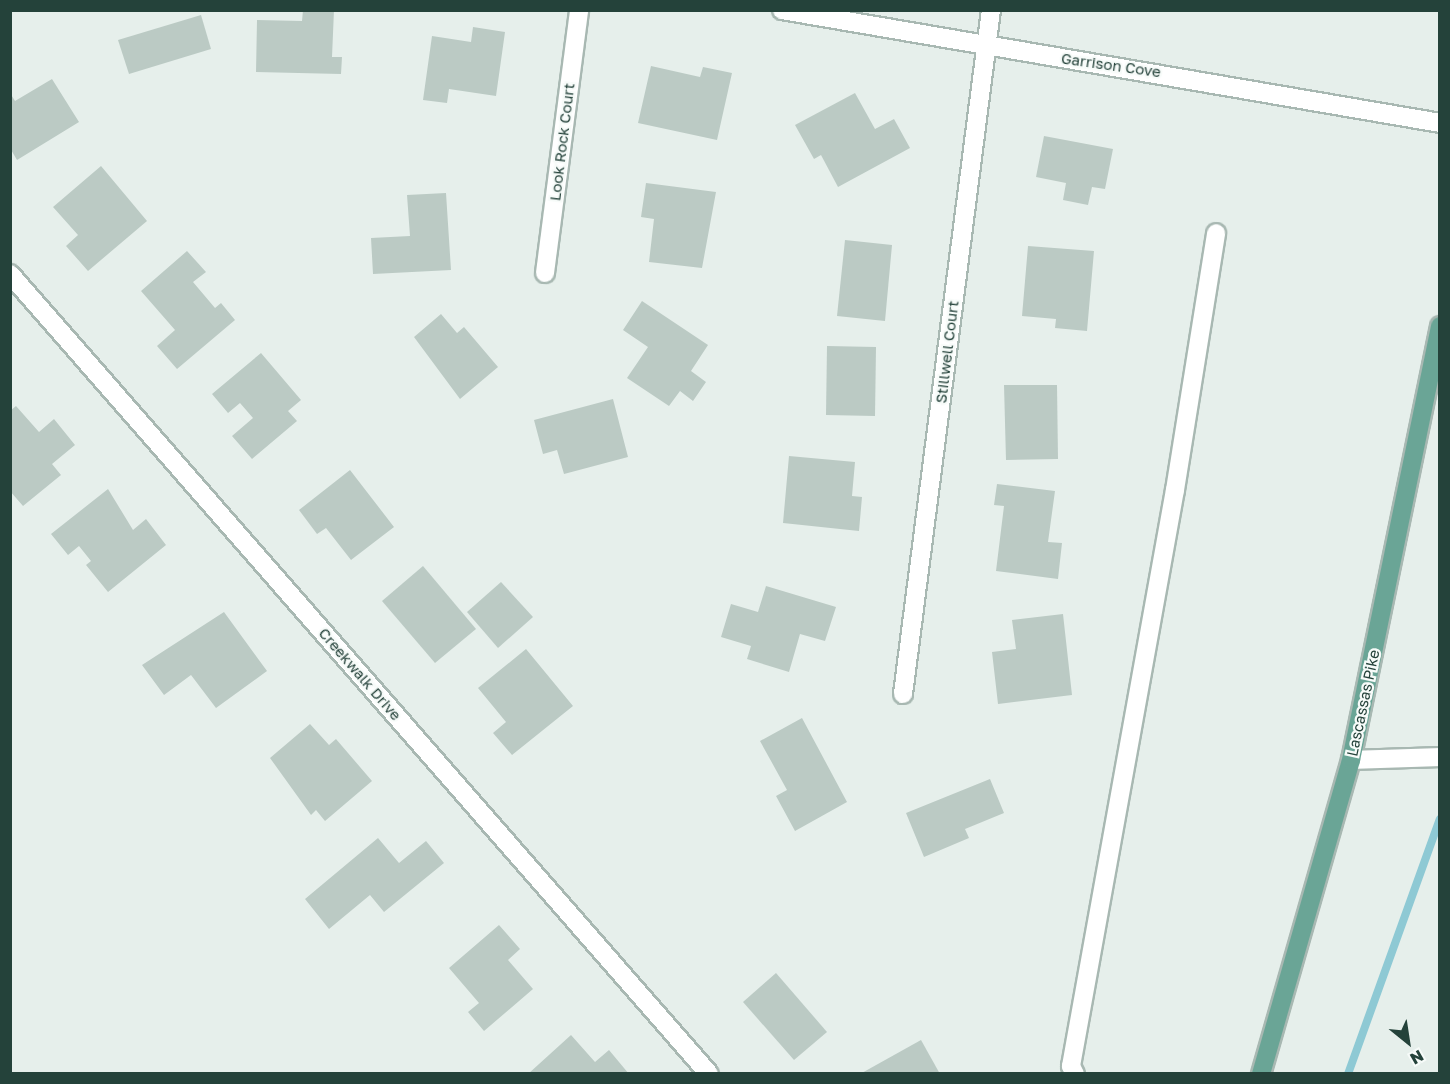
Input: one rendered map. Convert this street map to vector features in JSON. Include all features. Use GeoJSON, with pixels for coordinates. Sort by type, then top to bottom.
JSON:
{"type":"FeatureCollection","features":[{"type":"Feature","properties":{"kind":"main road","name":"Lascassas Pike"},"geometry":{"type":"LineString","coordinates":[[1261,1074],[1351,760],[1440,326]]}},
{"type":"Feature","properties":{"kind":"street","name":"Look Rock Court"},"geometry":{"type":"LineString","coordinates":[[545,273],[579,10]]}},
{"type":"Feature","properties":{"kind":"street","name":"Garrison Cove"},"geometry":{"type":"LineString","coordinates":[[782,10],[987,47],[1159,72],[1440,123]]}},
{"type":"Feature","properties":{"kind":"street","name":"Stillwell Court"},"geometry":{"type":"LineString","coordinates":[[903,694],[991,10]]}},
{"type":"Feature","properties":{"kind":"street"},"geometry":{"type":"LineString","coordinates":[[1075,1074],[1071,1066],[1175,490],[1216,233]]}},
{"type":"Feature","properties":{"kind":"street","name":"Creekwalk Drive"},"geometry":{"type":"LineString","coordinates":[[10,274],[709,1074]]}},
{"type":"Feature","properties":{"kind":"street"},"geometry":{"type":"LineString","coordinates":[[1351,760],[1432,757]]}},
{"type":"Feature","properties":{"kind":"building"},"geometry":{"type":"Polygon","coordinates":[[[303,10],[334,10],[332,57],[342,57],[341,74],[256,72],[257,20],[302,21],[303,10]]]}},
{"type":"Feature","properties":{"kind":"building"},"geometry":{"type":"Polygon","coordinates":[[[201,15],[211,49],[129,74],[118,40],[201,15]]]}},
{"type":"Feature","properties":{"kind":"building"},"geometry":{"type":"Polygon","coordinates":[[[473,27],[505,32],[496,96],[449,89],[447,103],[423,100],[432,36],[471,42],[473,27]]]}},
{"type":"Feature","properties":{"kind":"building"},"geometry":{"type":"Polygon","coordinates":[[[651,66],[700,77],[703,67],[732,73],[717,140],[638,123],[651,66]]]}},
{"type":"Feature","properties":{"kind":"building"},"geometry":{"type":"Polygon","coordinates":[[[52,79],[79,122],[17,160],[10,148],[10,93],[15,101],[52,79]]]}},
{"type":"Feature","properties":{"kind":"building"},"geometry":{"type":"Polygon","coordinates":[[[855,93],[875,129],[894,119],[910,148],[838,187],[821,155],[814,159],[795,125],[855,93]]]}},
{"type":"Feature","properties":{"kind":"building"},"geometry":{"type":"Polygon","coordinates":[[[1044,136],[1113,149],[1105,189],[1092,187],[1088,205],[1063,200],[1066,183],[1036,177],[1044,136]]]}},
{"type":"Feature","properties":{"kind":"building"},"geometry":{"type":"Polygon","coordinates":[[[101,166],[147,221],[88,271],[66,246],[78,235],[53,207],[101,166]]]}},
{"type":"Feature","properties":{"kind":"building"},"geometry":{"type":"Polygon","coordinates":[[[646,183],[716,192],[702,268],[649,262],[654,219],[641,217],[646,183]]]}},
{"type":"Feature","properties":{"kind":"building"},"geometry":{"type":"Polygon","coordinates":[[[446,193],[451,270],[373,274],[371,238],[410,236],[407,195],[446,193]]]}},
{"type":"Feature","properties":{"kind":"building"},"geometry":{"type":"Polygon","coordinates":[[[845,240],[892,245],[885,321],[837,316],[845,240]]]}},
{"type":"Feature","properties":{"kind":"building"},"geometry":{"type":"Polygon","coordinates":[[[1028,246],[1094,251],[1087,331],[1055,328],[1056,319],[1022,316],[1028,246]]]}},
{"type":"Feature","properties":{"kind":"building"},"geometry":{"type":"Polygon","coordinates":[[[187,251],[206,272],[193,282],[215,308],[221,303],[235,320],[177,369],[157,346],[175,330],[141,291],[187,251]]]}},
{"type":"Feature","properties":{"kind":"building"},"geometry":{"type":"Polygon","coordinates":[[[642,301],[708,345],[691,371],[706,382],[693,401],[680,391],[669,406],[627,378],[648,347],[623,330],[642,301]]]}},
{"type":"Feature","properties":{"kind":"building"},"geometry":{"type":"Polygon","coordinates":[[[441,314],[457,333],[464,327],[498,367],[460,399],[414,337],[441,314]]]}},
{"type":"Feature","properties":{"kind":"building"},"geometry":{"type":"Polygon","coordinates":[[[827,346],[876,347],[875,416],[826,415],[827,346]]]}},
{"type":"Feature","properties":{"kind":"building"},"geometry":{"type":"Polygon","coordinates":[[[261,353],[301,400],[288,411],[297,421],[252,459],[232,436],[253,418],[240,403],[228,413],[212,394],[261,353]]]}},
{"type":"Feature","properties":{"kind":"building"},"geometry":{"type":"Polygon","coordinates":[[[1004,385],[1057,385],[1058,459],[1006,460],[1004,385]]]}},
{"type":"Feature","properties":{"kind":"building"},"geometry":{"type":"Polygon","coordinates":[[[613,399],[628,457],[564,474],[557,450],[543,454],[534,420],[613,399]]]}},
{"type":"Feature","properties":{"kind":"building"},"geometry":{"type":"Polygon","coordinates":[[[16,406],[39,432],[54,419],[75,445],[52,464],[61,475],[23,506],[10,491],[10,411],[16,406]]]}},
{"type":"Feature","properties":{"kind":"building"},"geometry":{"type":"Polygon","coordinates":[[[789,456],[855,462],[852,496],[862,497],[859,531],[783,523],[789,456]]]}},
{"type":"Feature","properties":{"kind":"building"},"geometry":{"type":"Polygon","coordinates":[[[350,470],[394,527],[351,560],[326,528],[317,534],[299,510],[350,470]]]}},
{"type":"Feature","properties":{"kind":"building"},"geometry":{"type":"Polygon","coordinates":[[[997,484],[1055,491],[1048,542],[1062,543],[1058,579],[996,571],[1004,506],[994,505],[997,484]]]}},
{"type":"Feature","properties":{"kind":"building"},"geometry":{"type":"Polygon","coordinates":[[[108,489],[133,530],[146,519],[166,545],[108,592],[86,565],[91,561],[79,546],[68,555],[51,534],[108,489]]]}},
{"type":"Feature","properties":{"kind":"building"},"geometry":{"type":"Polygon","coordinates":[[[423,566],[476,629],[435,663],[382,601],[423,566]]]}},
{"type":"Feature","properties":{"kind":"building"},"geometry":{"type":"Polygon","coordinates":[[[501,582],[533,617],[498,648],[467,612],[501,582]]]}},
{"type":"Feature","properties":{"kind":"building"},"geometry":{"type":"Polygon","coordinates":[[[766,586],[836,607],[825,641],[800,634],[789,672],[747,659],[751,646],[721,637],[731,604],[758,612],[766,586]]]}},
{"type":"Feature","properties":{"kind":"building"},"geometry":{"type":"Polygon","coordinates":[[[224,612],[267,671],[216,708],[191,675],[164,695],[142,665],[224,612]]]}},
{"type":"Feature","properties":{"kind":"building"},"geometry":{"type":"Polygon","coordinates":[[[1063,614],[1072,695],[998,704],[992,652],[1016,649],[1012,620],[1063,614]]]}},
{"type":"Feature","properties":{"kind":"building"},"geometry":{"type":"Polygon","coordinates":[[[526,649],[573,706],[512,755],[493,733],[506,722],[478,688],[526,649]]]}},
{"type":"Feature","properties":{"kind":"building"},"geometry":{"type":"Polygon","coordinates":[[[802,718],[847,802],[795,831],[776,796],[787,790],[760,741],[802,718]]]}},
{"type":"Feature","properties":{"kind":"building"},"geometry":{"type":"Polygon","coordinates":[[[310,724],[329,745],[336,739],[372,781],[325,821],[316,810],[311,815],[270,758],[310,724]]]}},
{"type":"Feature","properties":{"kind":"building"},"geometry":{"type":"Polygon","coordinates":[[[990,779],[1004,813],[965,829],[969,838],[924,857],[906,813],[990,779]]]}},
{"type":"Feature","properties":{"kind":"building"},"geometry":{"type":"Polygon","coordinates":[[[378,838],[399,863],[426,841],[444,863],[384,912],[370,895],[329,929],[305,899],[378,838]]]}},
{"type":"Feature","properties":{"kind":"building"},"geometry":{"type":"Polygon","coordinates":[[[499,925],[520,949],[508,960],[533,989],[484,1031],[468,1012],[479,1003],[449,968],[499,925]]]}},
{"type":"Feature","properties":{"kind":"building"},"geometry":{"type":"Polygon","coordinates":[[[776,973],[827,1032],[794,1060],[743,1002],[776,973]]]}},
{"type":"Feature","properties":{"kind":"building"},"geometry":{"type":"Polygon","coordinates":[[[571,1035],[595,1062],[609,1050],[629,1074],[528,1074],[571,1035]]]}},
{"type":"Feature","properties":{"kind":"building"},"geometry":{"type":"Polygon","coordinates":[[[921,1040],[940,1074],[860,1074],[921,1040]]]}},
{"type":"Feature","properties":{"kind":"waterway"},"geometry":{"type":"LineString","coordinates":[[1348,1074],[1440,819]]}}]}
